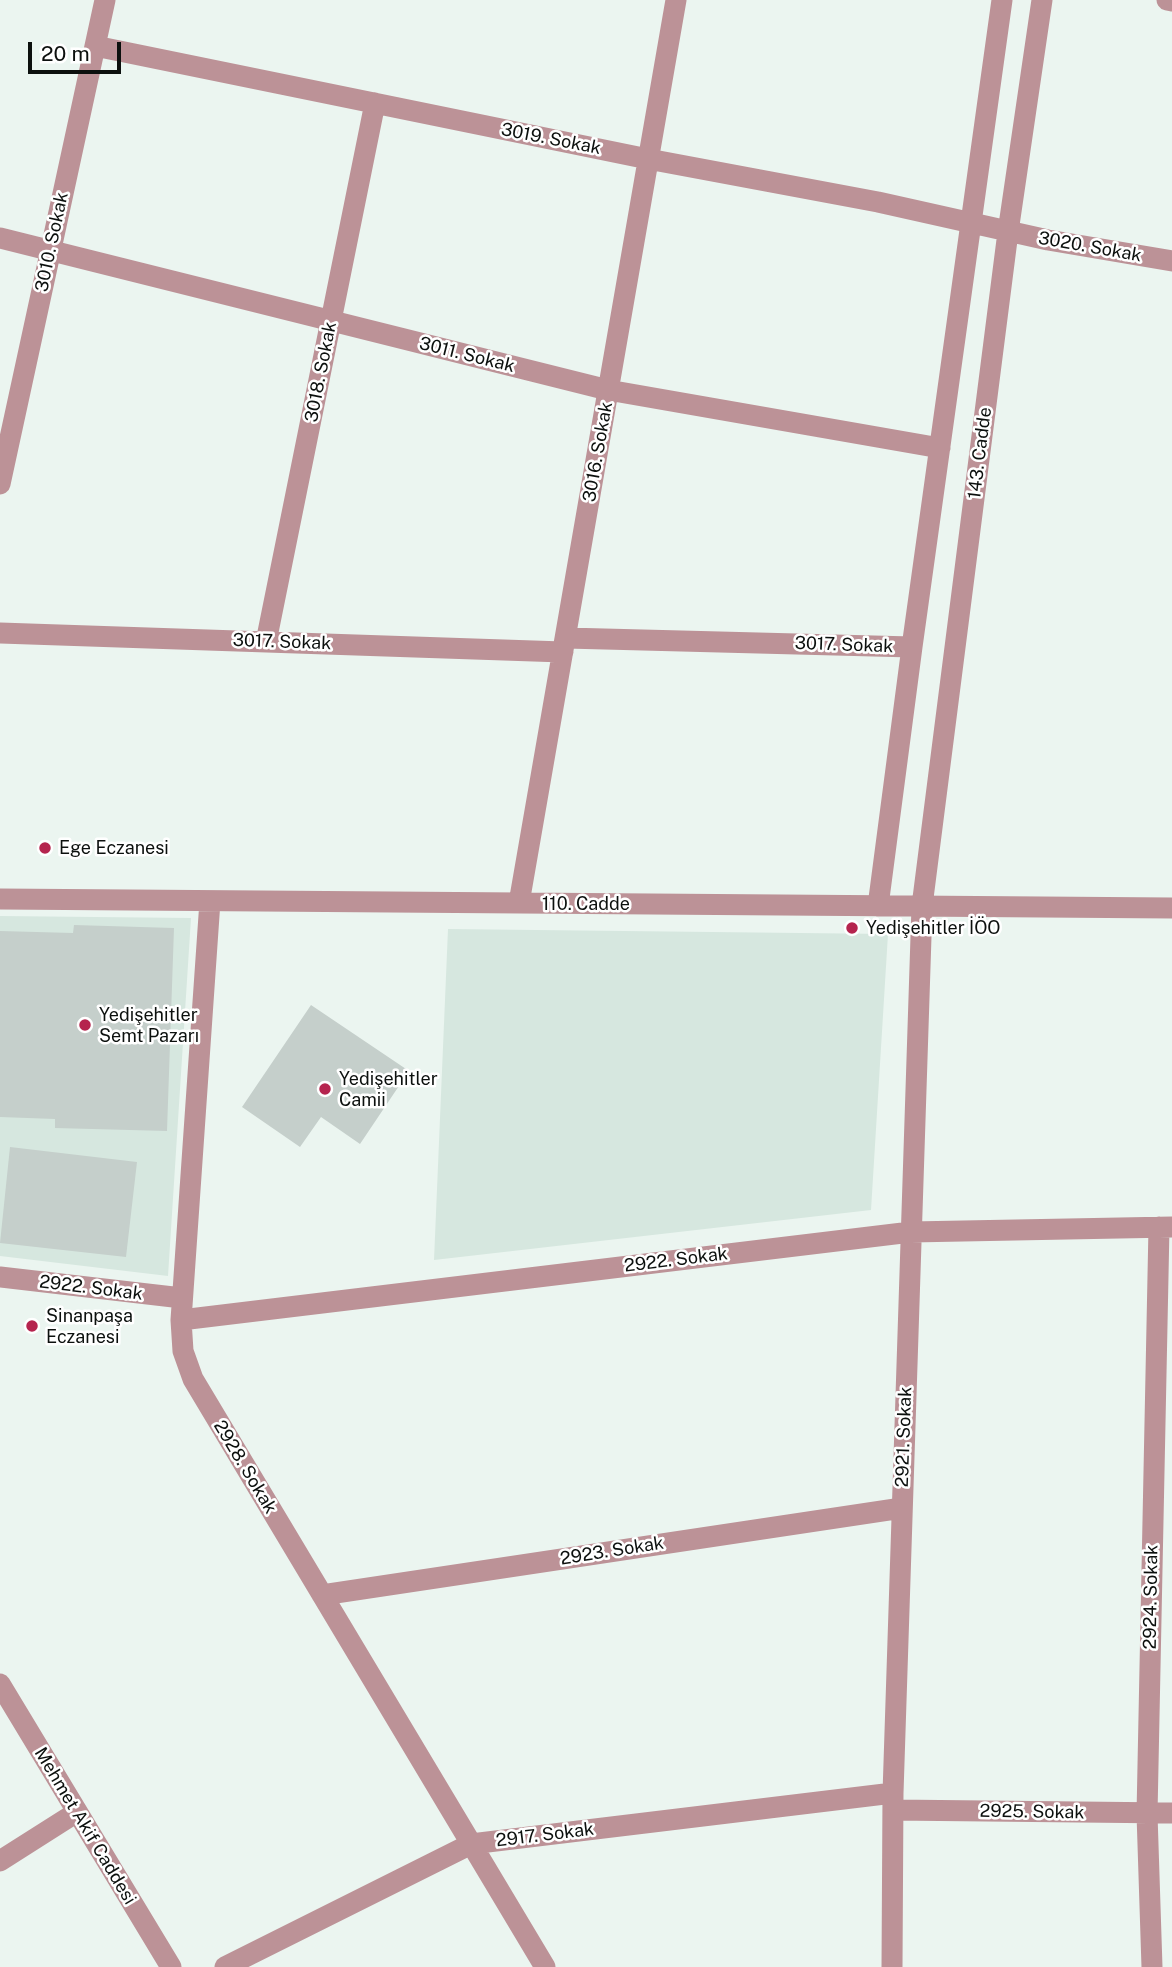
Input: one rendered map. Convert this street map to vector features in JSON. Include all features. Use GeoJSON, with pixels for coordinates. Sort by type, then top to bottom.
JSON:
{"type":"FeatureCollection","features":[{"type":"Feature","properties":{"kind":"street","name":"3010. Sokak"},"geometry":{"type":"LineString","coordinates":[[0,484],[104,0]]}},
{"type":"Feature","properties":{"kind":"street","name":"3016. Sokak"},"geometry":{"type":"LineString","coordinates":[[519,903],[676,0]]}},
{"type":"Feature","properties":{"kind":"street"},"geometry":{"type":"LineString","coordinates":[[878,906],[1003,0]]}},
{"type":"Feature","properties":{"kind":"street","name":"143. Cadde"},"geometry":{"type":"LineString","coordinates":[[922,906],[1008,232],[1042,0]]}},
{"type":"Feature","properties":{"kind":"street","name":"3019. Sokak"},"geometry":{"type":"LineString","coordinates":[[95,46],[648,159],[878,202],[1008,232]]}},
{"type":"Feature","properties":{"kind":"street","name":"3018. Sokak"},"geometry":{"type":"LineString","coordinates":[[266,642],[375,103]]}},
{"type":"Feature","properties":{"kind":"street","name":"3020. Sokak"},"geometry":{"type":"LineString","coordinates":[[1008,232],[1172,261]]}},
{"type":"Feature","properties":{"kind":"street","name":"3011. Sokak"},"geometry":{"type":"LineString","coordinates":[[0,237],[608,390],[940,447]]}},
{"type":"Feature","properties":{"kind":"street","name":"3017. Sokak"},"geometry":{"type":"LineString","coordinates":[[0,633],[266,642],[912,647]]}},
{"type":"Feature","properties":{"kind":"street","name":"110. Cadde"},"geometry":{"type":"LineString","coordinates":[[0,899],[1172,908]]}},
{"type":"Feature","properties":{"kind":"street","name":"2928. Sokak"},"geometry":{"type":"LineString","coordinates":[[210,901],[182,1309],[183,1351],[193,1379],[545,1967]]}},
{"type":"Feature","properties":{"kind":"street","name":"2921. Sokak"},"geometry":{"type":"LineString","coordinates":[[892,1967],[893,1802],[922,906]]}},
{"type":"Feature","properties":{"kind":"street","name":"2922. Sokak"},"geometry":{"type":"LineString","coordinates":[[0,1277],[182,1309],[911,1232],[1166,1227]]}},
{"type":"Feature","properties":{"kind":"street","name":"2924. Sokak"},"geometry":{"type":"LineString","coordinates":[[1152,1967],[1147,1814],[1166,1227]]}},
{"type":"Feature","properties":{"kind":"street","name":"2923. Sokak"},"geometry":{"type":"LineString","coordinates":[[322,1595],[902,1508]]}},
{"type":"Feature","properties":{"kind":"street","name":"Mehmet Akif Caddesi"},"geometry":{"type":"LineString","coordinates":[[0,1684],[171,1967]]}},
{"type":"Feature","properties":{"kind":"street","name":"2925. Sokak"},"geometry":{"type":"LineString","coordinates":[[893,1802],[1172,1813]]}},
{"type":"Feature","properties":{"kind":"street","name":"2917. Sokak"},"geometry":{"type":"LineString","coordinates":[[225,1967],[471,1844],[893,1802]]}},
{"type":"Feature","properties":{"kind":"street"},"geometry":{"type":"LineString","coordinates":[[0,1861],[77,1812]]}},
{"type":"Feature","properties":{"kind":"shaded area"},"geometry":{"type":"Polygon","coordinates":[[[0,916],[191,918],[168,1276],[0,1256],[0,916]]]}},
{"type":"Feature","properties":{"kind":"shaded area"},"geometry":{"type":"Polygon","coordinates":[[[448,929],[888,934],[871,1210],[434,1260],[448,929]]]}},
{"type":"Feature","properties":{"kind":"building","name":"Yedişehitler Semt Pazarı"},"geometry":{"type":"Polygon","coordinates":[[[74,925],[174,928],[167,1131],[55,1128],[55,1119],[0,1117],[0,931],[73,933],[74,925]]]}},
{"type":"Feature","properties":{"kind":"building","name":"Yedişehitler Camii"},"geometry":{"type":"Polygon","coordinates":[[[311,1005],[409,1071],[360,1144],[321,1117],[300,1147],[242,1107],[311,1005]]]}},
{"type":"Feature","properties":{"kind":"building"},"geometry":{"type":"Polygon","coordinates":[[[10,1147],[137,1162],[126,1257],[0,1243],[10,1147]]]}},
{"type":"Feature","properties":{"kind":"place","name":"Ege Eczanesi"},"geometry":{"type":"Point","coordinates":[45,848]}},
{"type":"Feature","properties":{"kind":"place","name":"Yedişehitler İÖO"},"geometry":{"type":"Point","coordinates":[852,928]}},
{"type":"Feature","properties":{"kind":"place","name":"Yedişehitler Semt Pazarı"},"geometry":{"type":"Point","coordinates":[85,1025]}},
{"type":"Feature","properties":{"kind":"place","name":"Yedişehitler Camii"},"geometry":{"type":"Point","coordinates":[325,1089]}},
{"type":"Feature","properties":{"kind":"place","name":"Sinanpaşa Eczanesi"},"geometry":{"type":"Point","coordinates":[32,1326]}}]}
